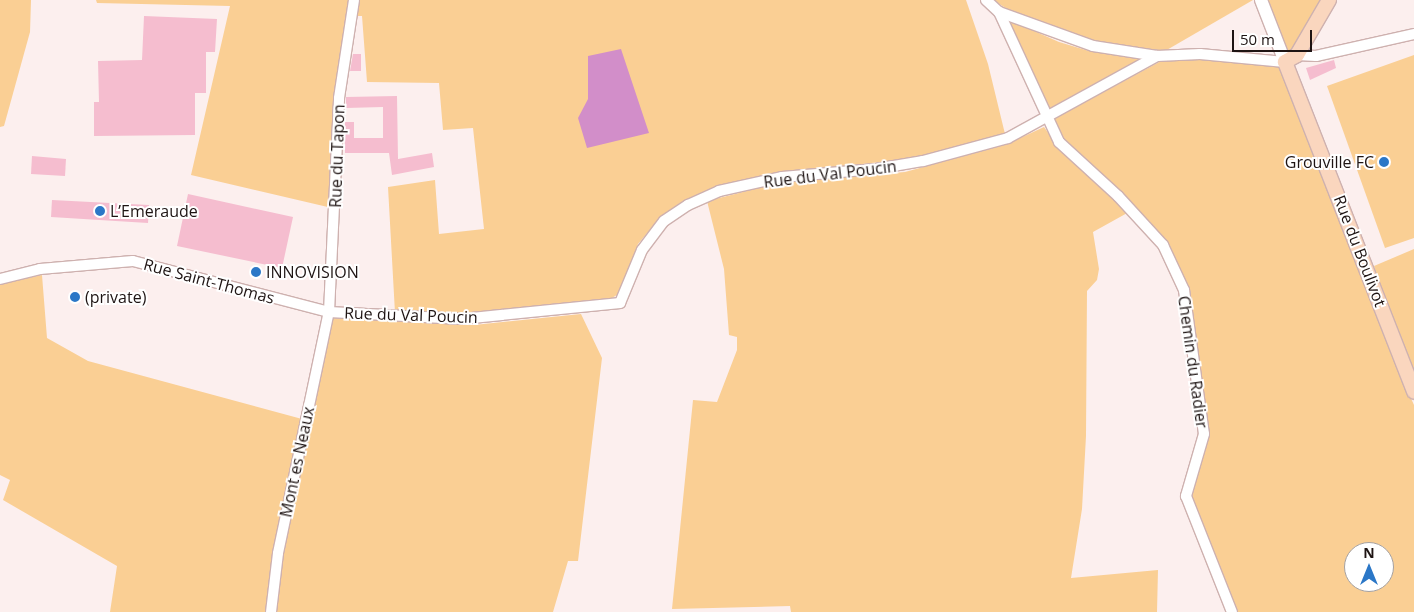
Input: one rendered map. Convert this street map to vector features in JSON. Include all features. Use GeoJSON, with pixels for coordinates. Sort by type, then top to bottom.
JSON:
{"type":"FeatureCollection","features":[{"type":"Feature","properties":{"kind":"main road"},"geometry":{"type":"LineString","coordinates":[[1291,58],[1329,0]]}},
{"type":"Feature","properties":{"kind":"main road","name":"Rue du Boulivot"},"geometry":{"type":"LineString","coordinates":[[1291,58],[1414,392]]}},
{"type":"Feature","properties":{"kind":"street","name":"Rue du Tapon"},"geometry":{"type":"LineString","coordinates":[[329,312],[339,98],[354,0]]}},
{"type":"Feature","properties":{"kind":"street"},"geometry":{"type":"LineString","coordinates":[[986,0],[999,12],[1072,41],[1157,56],[1200,54],[1291,58],[1316,56],[1414,34]]}},
{"type":"Feature","properties":{"kind":"street","name":"Rue du Boulivot"},"geometry":{"type":"LineString","coordinates":[[1262,0],[1291,58]]}},
{"type":"Feature","properties":{"kind":"street","name":"Chemin du Radier"},"geometry":{"type":"LineString","coordinates":[[999,12],[1024,62],[1046,118],[1059,142],[1118,196],[1163,245],[1184,290],[1204,434],[1186,496],[1232,612]]}},
{"type":"Feature","properties":{"kind":"street","name":"Rue du Val Poucin"},"geometry":{"type":"LineString","coordinates":[[329,312],[462,319],[620,303],[642,250],[664,221],[688,205],[719,191],[782,177],[876,169],[923,161],[1008,138],[1157,56]]}},
{"type":"Feature","properties":{"kind":"street","name":"Rue Saint-Thomas"},"geometry":{"type":"LineString","coordinates":[[0,279],[40,269],[133,261],[329,312]]}},
{"type":"Feature","properties":{"kind":"street","name":"Mont es Neaux"},"geometry":{"type":"LineString","coordinates":[[271,612],[278,553],[329,312]]}},
{"type":"Feature","properties":{"kind":"shaded area"},"geometry":{"type":"Polygon","coordinates":[[[0,0],[31,0],[30,32],[4,126],[0,127],[0,0]]]}},
{"type":"Feature","properties":{"kind":"shaded area"},"geometry":{"type":"Polygon","coordinates":[[[96,0],[351,0],[333,99],[332,208],[191,175],[230,6],[97,3],[96,0]]]}},
{"type":"Feature","properties":{"kind":"shaded area"},"geometry":{"type":"Polygon","coordinates":[[[358,0],[966,0],[988,64],[1005,134],[917,158],[771,174],[718,186],[683,203],[658,220],[638,244],[620,293],[612,298],[449,315],[395,313],[388,187],[435,180],[439,234],[484,229],[473,128],[443,130],[439,83],[367,82],[362,16],[355,16],[358,0]]]}},
{"type":"Feature","properties":{"kind":"shaded area"},"geometry":{"type":"Polygon","coordinates":[[[993,0],[1253,0],[1165,51],[1078,39],[1025,20],[993,0]]]}},
{"type":"Feature","properties":{"kind":"shaded area"},"geometry":{"type":"Polygon","coordinates":[[[1268,0],[1323,0],[1293,51],[1288,52],[1268,0]]]}},
{"type":"Feature","properties":{"kind":"shaded area"},"geometry":{"type":"Polygon","coordinates":[[[1005,18],[1059,42],[1089,51],[1144,58],[1048,114],[1005,18]]]}},
{"type":"Feature","properties":{"kind":"shaded area"},"geometry":{"type":"Polygon","coordinates":[[[621,49],[649,133],[587,148],[578,118],[588,99],[588,56],[621,49]]]}},
{"type":"Feature","properties":{"kind":"shaded area","name":"Grouville FC"},"geometry":{"type":"Polygon","coordinates":[[[1414,55],[1414,238],[1385,248],[1327,86],[1414,55]]]}},
{"type":"Feature","properties":{"kind":"shaded area"},"geometry":{"type":"Polygon","coordinates":[[[1163,60],[1211,60],[1281,67],[1393,359],[1414,405],[1414,612],[1238,612],[1193,503],[1193,488],[1209,436],[1190,290],[1163,239],[1137,210],[1066,141],[1052,120],[1163,60]]]}},
{"type":"Feature","properties":{"kind":"shaded area"},"geometry":{"type":"Polygon","coordinates":[[[1044,127],[1060,149],[1129,212],[1093,232],[1099,269],[1097,280],[1087,291],[1086,436],[1082,509],[1071,578],[1158,570],[1157,612],[791,612],[790,606],[672,609],[693,400],[717,402],[737,350],[737,337],[729,335],[724,269],[707,201],[779,183],[905,172],[1005,145],[1044,127]]]}},
{"type":"Feature","properties":{"kind":"shaded area"},"geometry":{"type":"Polygon","coordinates":[[[1414,249],[1414,380],[1381,296],[1374,266],[1414,249]]]}},
{"type":"Feature","properties":{"kind":"shaded area"},"geometry":{"type":"Polygon","coordinates":[[[42,275],[47,338],[88,361],[302,419],[266,612],[110,612],[117,566],[3,500],[10,480],[0,475],[0,284],[42,275]]]}},
{"type":"Feature","properties":{"kind":"shaded area"},"geometry":{"type":"Polygon","coordinates":[[[581,314],[602,358],[578,561],[568,561],[553,612],[274,612],[287,523],[331,318],[474,325],[581,314]]]}},
{"type":"Feature","properties":{"kind":"building"},"geometry":{"type":"Polygon","coordinates":[[[144,16],[217,19],[215,52],[206,52],[206,93],[195,93],[195,135],[94,136],[94,102],[99,102],[98,61],[142,60],[144,16]]]}},
{"type":"Feature","properties":{"kind":"building"},"geometry":{"type":"Polygon","coordinates":[[[353,54],[361,54],[361,71],[350,71],[353,54]]]}},
{"type":"Feature","properties":{"kind":"building"},"geometry":{"type":"Polygon","coordinates":[[[1334,60],[1336,68],[1310,80],[1306,68],[1334,60]]]}},
{"type":"Feature","properties":{"kind":"building"},"geometry":{"type":"Polygon","coordinates":[[[397,96],[398,159],[432,153],[434,167],[392,175],[389,153],[345,153],[345,122],[354,122],[354,138],[383,138],[383,107],[346,108],[346,97],[397,96]]]}},
{"type":"Feature","properties":{"kind":"building"},"geometry":{"type":"Polygon","coordinates":[[[32,156],[66,159],[65,176],[31,174],[32,156]]]}},
{"type":"Feature","properties":{"kind":"building"},"geometry":{"type":"Polygon","coordinates":[[[188,194],[293,217],[282,268],[177,246],[188,194]]]}},
{"type":"Feature","properties":{"kind":"building","name":"L’Emeraude"},"geometry":{"type":"Polygon","coordinates":[[[52,200],[149,205],[148,223],[51,217],[52,200]]]}},
{"type":"Feature","properties":{"kind":"place","name":"Grouville FC"},"geometry":{"type":"Point","coordinates":[1384,162]}},
{"type":"Feature","properties":{"kind":"place","name":"L’Emeraude"},"geometry":{"type":"Point","coordinates":[100,211]}},
{"type":"Feature","properties":{"kind":"place","name":"INNOVISION"},"geometry":{"type":"Point","coordinates":[256,272]}},
{"type":"Feature","properties":{"kind":"place","name":"(private)"},"geometry":{"type":"Point","coordinates":[75,297]}}]}
